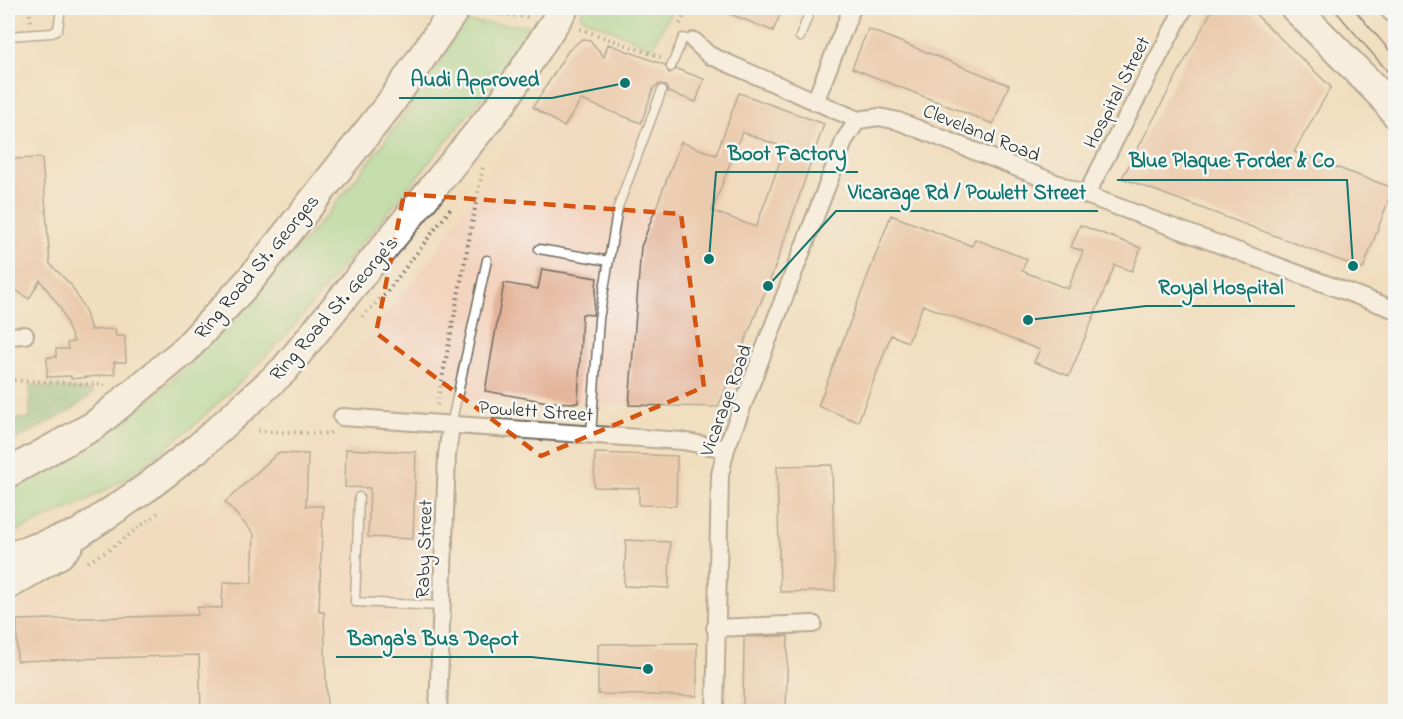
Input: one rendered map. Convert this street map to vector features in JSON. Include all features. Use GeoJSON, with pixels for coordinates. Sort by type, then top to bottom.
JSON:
{"type":"FeatureCollection","features":[{"type":"Feature","properties":{"kind":"highway"},"geometry":{"type":"LineString","coordinates":[[1295,8],[1382,96],[1395,114]]}},
{"type":"Feature","properties":{"kind":"highway","name":"Ring Road St. Georges"},"geometry":{"type":"LineString","coordinates":[[8,473],[95,425],[184,351],[264,262],[464,10]]}},
{"type":"Feature","properties":{"kind":"highway","name":"Ring Road St. George's"},"geometry":{"type":"LineString","coordinates":[[8,557],[78,534],[146,488],[199,447],[284,370],[502,104],[559,16]]}},
{"type":"Feature","properties":{"kind":"highway"},"geometry":{"type":"LineString","coordinates":[[8,585],[60,554],[78,534]]}},
{"type":"Feature","properties":{"kind":"street"},"geometry":{"type":"LineString","coordinates":[[815,102],[852,8]]}},
{"type":"Feature","properties":{"kind":"street","name":"Hospital Street"},"geometry":{"type":"LineString","coordinates":[[1086,195],[1184,8]]}},
{"type":"Feature","properties":{"kind":"street","name":"Cleveland Road"},"geometry":{"type":"LineString","coordinates":[[694,41],[709,55],[858,120],[879,117],[898,121],[1086,195],[1395,310]]}},
{"type":"Feature","properties":{"kind":"street","name":"Vicarage Road"},"geometry":{"type":"LineString","coordinates":[[715,711],[718,501],[720,475],[726,449],[845,139],[858,120]]}},
{"type":"Feature","properties":{"kind":"street"},"geometry":{"type":"LineString","coordinates":[[8,336],[25,335]]}},
{"type":"Feature","properties":{"kind":"street","name":"Powlett Street"},"geometry":{"type":"LineString","coordinates":[[342,417],[682,441],[726,449]]}},
{"type":"Feature","properties":{"kind":"street","name":"Raby Street"},"geometry":{"type":"LineString","coordinates":[[438,711],[447,455],[451,425]]}},
{"type":"Feature","properties":{"kind":"street"},"geometry":{"type":"LineString","coordinates":[[715,628],[813,624]]}},
{"type":"Feature","properties":{"kind":"lane"},"geometry":{"type":"LineString","coordinates":[[8,36],[52,33],[58,29],[62,8]]}},
{"type":"Feature","properties":{"kind":"lane"},"geometry":{"type":"LineString","coordinates":[[800,37],[811,8]]}},
{"type":"Feature","properties":{"kind":"lane"},"geometry":{"type":"LineString","coordinates":[[671,67],[682,38],[694,41]]}},
{"type":"Feature","properties":{"kind":"lane"},"geometry":{"type":"LineString","coordinates":[[591,435],[599,319],[618,207],[662,90]]}},
{"type":"Feature","properties":{"kind":"lane"},"geometry":{"type":"LineString","coordinates":[[539,249],[609,261]]}},
{"type":"Feature","properties":{"kind":"lane"},"geometry":{"type":"LineString","coordinates":[[451,425],[487,260]]}},
{"type":"Feature","properties":{"kind":"lane"},"geometry":{"type":"LineString","coordinates":[[359,497],[355,602],[441,606]]}},
{"type":"Feature","properties":{"kind":"path"},"geometry":{"type":"LineString","coordinates":[[684,8],[686,14]]}},
{"type":"Feature","properties":{"kind":"path"},"geometry":{"type":"LineString","coordinates":[[464,10],[537,17],[559,16],[567,31],[585,29],[662,58]]}},
{"type":"Feature","properties":{"kind":"path"},"geometry":{"type":"LineString","coordinates":[[434,423],[483,165]]}},
{"type":"Feature","properties":{"kind":"path"},"geometry":{"type":"LineString","coordinates":[[8,380],[114,386]]}},
{"type":"Feature","properties":{"kind":"path"},"geometry":{"type":"LineString","coordinates":[[258,431],[329,434],[342,417]]}},
{"type":"Feature","properties":{"kind":"highlighted area"},"geometry":{"type":"Polygon","coordinates":[[[404,194],[681,214],[704,387],[541,456],[376,333],[404,194]]]}},
{"type":"Feature","properties":{"kind":"shaded area"},"geometry":{"type":"Polygon","coordinates":[[[579,33],[824,124],[774,270],[718,407],[452,399],[340,369],[425,267],[533,107],[579,33]]]}},
{"type":"Feature","properties":{"kind":"shaded area"},"geometry":{"type":"Polygon","coordinates":[[[309,440],[347,441],[347,449],[429,452],[421,651],[325,660],[327,711],[8,712],[8,609],[108,560],[179,503],[202,506],[210,516],[278,453],[308,454],[309,440]]]}},
{"type":"Feature","properties":{"kind":"green space"},"geometry":{"type":"Polygon","coordinates":[[[584,8],[673,8],[652,48],[580,16],[584,8]]]}},
{"type":"Feature","properties":{"kind":"green space"},"geometry":{"type":"Polygon","coordinates":[[[464,22],[534,26],[526,45],[287,334],[191,428],[129,477],[83,502],[8,535],[8,486],[78,451],[115,429],[154,396],[240,311],[311,234],[377,152],[408,110],[464,22]]]}},
{"type":"Feature","properties":{"kind":"green space"},"geometry":{"type":"Polygon","coordinates":[[[30,385],[86,390],[93,393],[63,415],[8,443],[8,418],[30,419],[30,385]]]}},
{"type":"Feature","properties":{"kind":"building"},"geometry":{"type":"Polygon","coordinates":[[[715,8],[783,8],[773,31],[715,8]]]}},
{"type":"Feature","properties":{"kind":"building"},"geometry":{"type":"Polygon","coordinates":[[[1213,8],[1249,8],[1331,87],[1294,152],[1393,188],[1363,269],[1122,178],[1213,8]]]}},
{"type":"Feature","properties":{"kind":"building"},"geometry":{"type":"Polygon","coordinates":[[[868,29],[1009,85],[993,124],[852,68],[868,29]]]}},
{"type":"Feature","properties":{"kind":"building"},"geometry":{"type":"Polygon","coordinates":[[[582,39],[590,40],[604,57],[608,44],[665,65],[669,73],[677,69],[704,79],[696,102],[668,92],[666,86],[660,84],[654,87],[641,123],[581,100],[564,127],[533,107],[568,51],[582,39]]]}},
{"type":"Feature","properties":{"kind":"building"},"geometry":{"type":"Polygon","coordinates":[[[739,93],[824,124],[774,270],[718,407],[629,405],[641,247],[681,142],[716,155],[739,93]],[[742,132],[712,211],[756,227],[785,148],[742,132]]]}},
{"type":"Feature","properties":{"kind":"building"},"geometry":{"type":"Polygon","coordinates":[[[42,158],[50,264],[71,285],[85,310],[91,330],[115,329],[116,336],[125,336],[126,362],[114,362],[115,374],[71,379],[71,376],[47,377],[47,357],[56,357],[56,349],[68,349],[67,343],[74,342],[60,307],[40,280],[29,299],[14,289],[8,159],[42,158]]]}},
{"type":"Feature","properties":{"kind":"building"},"geometry":{"type":"Polygon","coordinates":[[[891,215],[972,246],[975,239],[1027,259],[1022,271],[1068,289],[1083,251],[1071,247],[1080,225],[1141,248],[1132,271],[1115,265],[1069,376],[1034,362],[1040,350],[923,305],[908,342],[891,335],[858,422],[818,406],[891,215]]]}},
{"type":"Feature","properties":{"kind":"building"},"geometry":{"type":"Polygon","coordinates":[[[542,269],[597,278],[593,315],[582,314],[578,403],[548,402],[485,391],[504,283],[538,289],[542,269]]]}},
{"type":"Feature","properties":{"kind":"building"},"geometry":{"type":"Polygon","coordinates":[[[346,449],[416,452],[413,539],[368,537],[370,488],[345,487],[346,449]]]}},
{"type":"Feature","properties":{"kind":"building"},"geometry":{"type":"Polygon","coordinates":[[[278,453],[308,454],[306,506],[323,506],[319,612],[324,612],[327,711],[201,711],[199,655],[17,661],[17,620],[198,615],[197,607],[222,608],[223,582],[252,583],[254,534],[225,502],[278,453]]]}},
{"type":"Feature","properties":{"kind":"building"},"geometry":{"type":"Polygon","coordinates":[[[595,453],[677,456],[676,506],[639,505],[639,488],[594,487],[595,453]]]}},
{"type":"Feature","properties":{"kind":"building"},"geometry":{"type":"Polygon","coordinates":[[[832,465],[835,591],[780,592],[777,466],[832,465]]]}},
{"type":"Feature","properties":{"kind":"building"},"geometry":{"type":"Polygon","coordinates":[[[626,540],[670,542],[669,588],[624,586],[626,540]]]}},
{"type":"Feature","properties":{"kind":"building"},"geometry":{"type":"Polygon","coordinates":[[[788,636],[786,711],[743,711],[744,637],[788,636]]]}},
{"type":"Feature","properties":{"kind":"building"},"geometry":{"type":"Polygon","coordinates":[[[697,643],[697,696],[598,694],[598,644],[697,643]]]}},
{"type":"Feature","properties":{"kind":"tram line"},"geometry":{"type":"LineString","coordinates":[[1333,8],[1396,81]]}},
{"type":"Feature","properties":{"kind":"tram line"},"geometry":{"type":"LineString","coordinates":[[1353,8],[1396,58]]}},
{"type":"Feature","properties":{"kind":"place","name":"Audi Approved"},"geometry":{"type":"Point","coordinates":[625,83]}},
{"type":"Feature","properties":{"kind":"place","name":"Boot Factory"},"geometry":{"type":"Point","coordinates":[709,259]}},
{"type":"Feature","properties":{"kind":"place","name":"Blue Plaque: Forder & Co"},"geometry":{"type":"Point","coordinates":[1353,266]}},
{"type":"Feature","properties":{"kind":"place","name":"Vicarage Rd / Powlett Street"},"geometry":{"type":"Point","coordinates":[768,286]}},
{"type":"Feature","properties":{"kind":"place","name":"Royal Hospital"},"geometry":{"type":"Point","coordinates":[1028,320]}},
{"type":"Feature","properties":{"kind":"place","name":"Banga's Bus Depot"},"geometry":{"type":"Point","coordinates":[648,669]}}]}
